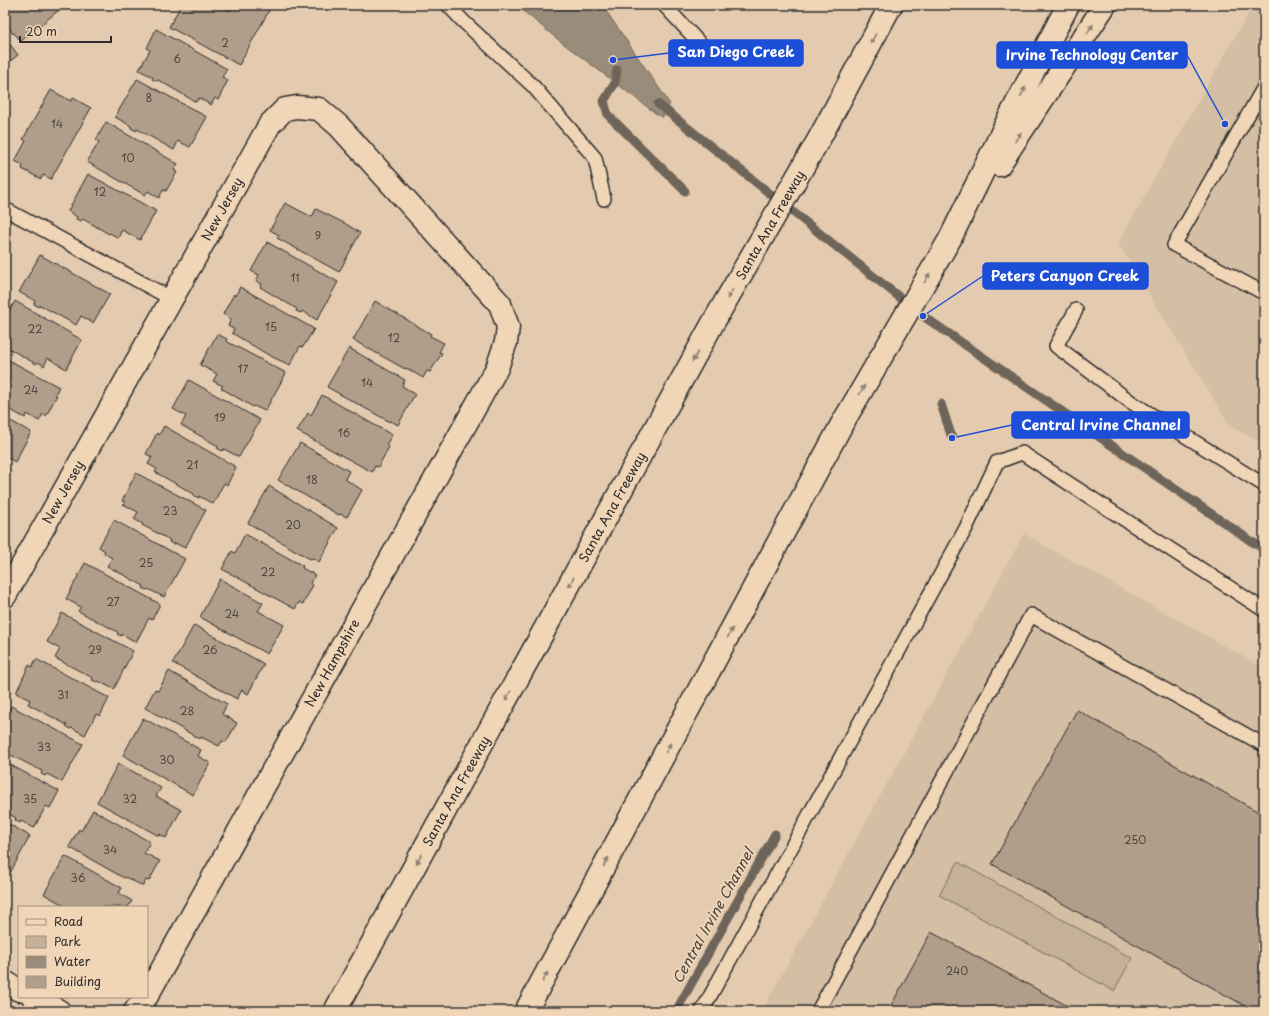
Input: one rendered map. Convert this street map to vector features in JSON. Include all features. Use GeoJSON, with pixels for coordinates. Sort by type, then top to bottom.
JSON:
{"type":"FeatureCollection","features":[{"type":"Feature","properties":{"kind":"main road","name":"Santa Ana Freeway"},"geometry":{"type":"LineString","coordinates":[[335,1011],[713,323],[819,139],[891,5]]}},
{"type":"Feature","properties":{"kind":"main road"},"geometry":{"type":"LineString","coordinates":[[950,240],[1008,120],[1068,5]]}},
{"type":"Feature","properties":{"kind":"main road"},"geometry":{"type":"LineString","coordinates":[[526,1011],[842,424],[950,240],[1105,5]]}},
{"type":"Feature","properties":{"kind":"main road","name":"New Jersey"},"geometry":{"type":"LineString","coordinates":[[7,589],[270,124],[285,110],[297,107],[319,109],[339,126],[500,304],[508,327]]}},
{"type":"Feature","properties":{"kind":"main road","name":"New Hampshire"},"geometry":{"type":"LineString","coordinates":[[148,994],[496,368],[506,342],[508,327]]}},
{"type":"Feature","properties":{"kind":"main road"},"geometry":{"type":"LineString","coordinates":[[5,982],[18,989]]}},
{"type":"Feature","properties":{"kind":"main road"},"geometry":{"type":"LineString","coordinates":[[35,998],[59,1011]]}},
{"type":"Feature","properties":{"kind":"main road","name":"New Hampshire"},"geometry":{"type":"LineString","coordinates":[[135,1011],[145,998]]}},
{"type":"Feature","properties":{"kind":"lane"},"geometry":{"type":"LineString","coordinates":[[448,5],[463,21],[533,86],[595,158],[604,199]]}},
{"type":"Feature","properties":{"kind":"lane"},"geometry":{"type":"LineString","coordinates":[[664,5],[704,48]]}},
{"type":"Feature","properties":{"kind":"lane"},"geometry":{"type":"LineString","coordinates":[[1260,291],[1174,245],[1264,87]]}},
{"type":"Feature","properties":{"kind":"lane"},"geometry":{"type":"LineString","coordinates":[[5,209],[172,299]]}},
{"type":"Feature","properties":{"kind":"lane"},"geometry":{"type":"LineString","coordinates":[[1076,310],[1056,346],[1131,402],[1264,485]]}},
{"type":"Feature","properties":{"kind":"lane"},"geometry":{"type":"LineString","coordinates":[[702,1011],[966,528],[997,462],[1022,453],[1264,610]]}},
{"type":"Feature","properties":{"kind":"lane"},"geometry":{"type":"LineString","coordinates":[[818,1011],[1031,615],[1264,745]]}},
{"type":"Feature","properties":{"kind":"shaded area"},"geometry":{"type":"Polygon","coordinates":[[[1253,5],[1264,5],[1264,444],[1230,426],[1118,243],[1253,5]]]}},
{"type":"Feature","properties":{"kind":"shaded area"},"geometry":{"type":"Polygon","coordinates":[[[1024,534],[1264,668],[1264,1011],[762,1011],[1024,534]]]}},
{"type":"Feature","properties":{"kind":"green space"},"geometry":{"type":"Polygon","coordinates":[[[958,862],[1132,958],[1114,991],[939,895],[958,862]]]}},
{"type":"Feature","properties":{"kind":"water"},"geometry":{"type":"Polygon","coordinates":[[[516,5],[602,5],[670,104],[662,118],[556,38],[516,5]]]}},
{"type":"Feature","properties":{"kind":"building"},"geometry":{"type":"Polygon","coordinates":[[[5,5],[65,5],[21,41],[14,33],[13,34],[5,21],[5,5]]]}},
{"type":"Feature","properties":{"kind":"building"},"geometry":{"type":"Polygon","coordinates":[[[181,5],[219,5],[230,11],[233,5],[272,5],[239,65],[169,27],[181,5]]]}},
{"type":"Feature","properties":{"kind":"building"},"geometry":{"type":"Polygon","coordinates":[[[156,29],[227,69],[222,77],[228,80],[218,100],[215,98],[211,105],[199,98],[196,102],[158,80],[152,79],[153,77],[139,70],[150,50],[147,48],[156,29]]]}},
{"type":"Feature","properties":{"kind":"building"},"geometry":{"type":"Polygon","coordinates":[[[5,38],[18,55],[5,65],[5,38]]]}},
{"type":"Feature","properties":{"kind":"building"},"geometry":{"type":"Polygon","coordinates":[[[137,79],[207,117],[190,147],[178,141],[174,150],[137,129],[136,131],[131,128],[131,126],[115,117],[137,79]]]}},
{"type":"Feature","properties":{"kind":"building"},"geometry":{"type":"Polygon","coordinates":[[[51,90],[71,101],[73,98],[91,108],[51,179],[43,175],[41,179],[22,169],[23,165],[15,161],[26,141],[23,139],[51,90]]]}},
{"type":"Feature","properties":{"kind":"building"},"geometry":{"type":"Polygon","coordinates":[[[106,122],[178,164],[174,170],[177,172],[166,191],[163,190],[159,198],[148,191],[145,195],[87,162],[99,142],[96,140],[106,122]]]}},
{"type":"Feature","properties":{"kind":"building"},"geometry":{"type":"Polygon","coordinates":[[[88,174],[156,211],[140,240],[122,230],[118,238],[83,219],[81,221],[76,219],[77,217],[68,211],[88,174]]]}},
{"type":"Feature","properties":{"kind":"building"},"geometry":{"type":"Polygon","coordinates":[[[285,203],[312,217],[316,209],[360,233],[339,272],[277,238],[279,235],[270,230],[285,203]]]}},
{"type":"Feature","properties":{"kind":"building"},"geometry":{"type":"Polygon","coordinates":[[[267,242],[338,282],[317,320],[302,311],[301,313],[296,311],[297,309],[260,287],[262,284],[256,281],[259,275],[251,271],[267,242]]]}},
{"type":"Feature","properties":{"kind":"building"},"geometry":{"type":"Polygon","coordinates":[[[40,255],[110,294],[93,323],[81,316],[76,325],[40,305],[39,307],[34,304],[35,301],[19,292],[40,255]]]}},
{"type":"Feature","properties":{"kind":"building"},"geometry":{"type":"Polygon","coordinates":[[[240,287],[314,329],[303,347],[300,346],[290,365],[270,356],[232,333],[234,329],[228,326],[231,319],[223,314],[234,294],[235,296],[240,287]]]}},
{"type":"Feature","properties":{"kind":"building"},"geometry":{"type":"Polygon","coordinates":[[[15,301],[82,340],[66,369],[48,358],[44,366],[38,362],[36,364],[8,348],[7,350],[5,349],[5,319],[15,301]]]}},
{"type":"Feature","properties":{"kind":"building"},"geometry":{"type":"Polygon","coordinates":[[[375,301],[431,334],[430,336],[444,343],[439,352],[442,353],[430,372],[427,371],[423,378],[353,340],[375,301]]]}},
{"type":"Feature","properties":{"kind":"building"},"geometry":{"type":"Polygon","coordinates":[[[217,334],[227,339],[226,341],[286,373],[265,411],[254,406],[253,407],[221,388],[223,386],[213,381],[217,374],[200,365],[217,334]]]}},
{"type":"Feature","properties":{"kind":"building"},"geometry":{"type":"Polygon","coordinates":[[[349,348],[405,380],[402,386],[415,394],[398,425],[327,387],[349,348]]]}},
{"type":"Feature","properties":{"kind":"building"},"geometry":{"type":"Polygon","coordinates":[[[5,358],[59,387],[55,394],[57,395],[46,416],[43,414],[39,421],[27,414],[25,418],[5,407],[5,358]]]}},
{"type":"Feature","properties":{"kind":"building"},"geometry":{"type":"Polygon","coordinates":[[[189,380],[260,420],[239,457],[224,449],[222,451],[217,448],[218,446],[181,425],[186,416],[173,409],[189,380]]]}},
{"type":"Feature","properties":{"kind":"building"},"geometry":{"type":"Polygon","coordinates":[[[322,395],[392,435],[386,445],[389,447],[378,467],[375,466],[372,472],[297,431],[308,413],[311,415],[322,395]]]}},
{"type":"Feature","properties":{"kind":"building"},"geometry":{"type":"Polygon","coordinates":[[[5,418],[31,432],[15,462],[5,456],[5,418]]]}},
{"type":"Feature","properties":{"kind":"building"},"geometry":{"type":"Polygon","coordinates":[[[164,426],[236,467],[227,485],[224,483],[213,504],[199,496],[199,498],[193,495],[194,494],[155,472],[157,469],[148,464],[152,457],[146,454],[157,433],[159,435],[164,426]]]}},
{"type":"Feature","properties":{"kind":"building"},"geometry":{"type":"Polygon","coordinates":[[[300,443],[349,471],[345,479],[362,490],[347,517],[340,514],[339,515],[278,480],[300,443]]]}},
{"type":"Feature","properties":{"kind":"building"},"geometry":{"type":"Polygon","coordinates":[[[136,473],[206,510],[185,548],[175,543],[174,545],[169,542],[170,540],[142,525],[143,524],[134,519],[138,512],[123,504],[125,502],[122,501],[136,473]]]}},
{"type":"Feature","properties":{"kind":"building"},"geometry":{"type":"Polygon","coordinates":[[[269,486],[338,528],[319,562],[312,558],[310,559],[248,523],[269,486]]]}},
{"type":"Feature","properties":{"kind":"building"},"geometry":{"type":"Polygon","coordinates":[[[114,520],[185,559],[164,597],[143,588],[144,586],[107,566],[112,558],[104,553],[105,551],[99,547],[114,520]]]}},
{"type":"Feature","properties":{"kind":"building"},"geometry":{"type":"Polygon","coordinates":[[[245,534],[303,566],[302,568],[315,575],[310,583],[313,585],[303,604],[299,602],[295,609],[222,569],[232,551],[235,553],[245,534]]]}},
{"type":"Feature","properties":{"kind":"building"},"geometry":{"type":"Polygon","coordinates":[[[85,563],[160,604],[152,620],[149,618],[136,642],[122,634],[121,636],[117,634],[118,632],[78,611],[81,607],[66,599],[85,563]]]}},
{"type":"Feature","properties":{"kind":"building"},"geometry":{"type":"Polygon","coordinates":[[[220,579],[263,603],[258,611],[284,625],[267,654],[200,617],[220,579]]]}},
{"type":"Feature","properties":{"kind":"building"},"geometry":{"type":"Polygon","coordinates":[[[62,613],[133,651],[114,689],[98,681],[92,680],[93,678],[55,658],[60,649],[47,642],[62,613]]]}},
{"type":"Feature","properties":{"kind":"building"},"geometry":{"type":"Polygon","coordinates":[[[194,625],[264,664],[248,694],[242,690],[237,699],[173,663],[194,625]]]}},
{"type":"Feature","properties":{"kind":"building"},"geometry":{"type":"Polygon","coordinates":[[[36,659],[109,698],[100,716],[96,714],[85,735],[72,728],[71,729],[66,726],[67,725],[28,704],[30,700],[16,693],[29,665],[32,667],[36,659]]]}},
{"type":"Feature","properties":{"kind":"building"},"geometry":{"type":"Polygon","coordinates":[[[169,671],[227,704],[222,714],[237,723],[226,742],[222,741],[219,746],[201,737],[200,739],[145,708],[155,689],[158,691],[169,671]]]}},
{"type":"Feature","properties":{"kind":"building"},"geometry":{"type":"Polygon","coordinates":[[[11,706],[83,744],[62,782],[47,774],[45,776],[41,774],[42,771],[5,752],[9,742],[5,740],[5,717],[11,706]]]}},
{"type":"Feature","properties":{"kind":"building"},"geometry":{"type":"Polygon","coordinates":[[[1077,710],[1264,815],[1264,1011],[1254,1011],[992,864],[1077,710]]]}},
{"type":"Feature","properties":{"kind":"building"},"geometry":{"type":"Polygon","coordinates":[[[143,718],[201,750],[198,756],[210,763],[193,795],[123,755],[143,718]]]}},
{"type":"Feature","properties":{"kind":"building"},"geometry":{"type":"Polygon","coordinates":[[[5,762],[59,791],[50,808],[46,806],[34,828],[21,821],[20,823],[15,820],[16,818],[5,812],[5,762]]]}},
{"type":"Feature","properties":{"kind":"building"},"geometry":{"type":"Polygon","coordinates":[[[118,764],[161,788],[156,796],[181,810],[166,838],[160,834],[159,836],[97,802],[118,764]]]}},
{"type":"Feature","properties":{"kind":"building"},"geometry":{"type":"Polygon","coordinates":[[[93,810],[150,842],[144,853],[160,861],[149,881],[146,880],[143,886],[125,877],[124,878],[69,847],[79,829],[81,831],[93,810]]]}},
{"type":"Feature","properties":{"kind":"building"},"geometry":{"type":"Polygon","coordinates":[[[5,822],[30,836],[9,875],[5,873],[5,822]]]}},
{"type":"Feature","properties":{"kind":"building"},"geometry":{"type":"Polygon","coordinates":[[[65,856],[122,888],[119,893],[132,901],[129,906],[65,906],[44,894],[65,856]]]}},
{"type":"Feature","properties":{"kind":"building"},"geometry":{"type":"Polygon","coordinates":[[[931,932],[1077,1011],[888,1011],[931,932]]]}},
{"type":"Feature","properties":{"kind":"waterway","name":"Central Irvine Channel"},"geometry":{"type":"LineString","coordinates":[[617,70],[615,83],[604,101],[608,115],[685,191]]}},
{"type":"Feature","properties":{"kind":"waterway"},"geometry":{"type":"LineString","coordinates":[[658,104],[923,316],[1264,549]]}},
{"type":"Feature","properties":{"kind":"waterway","name":"Central Irvine Channel"},"geometry":{"type":"LineString","coordinates":[[941,404],[952,438]]}},
{"type":"Feature","properties":{"kind":"waterway","name":"Central Irvine Channel"},"geometry":{"type":"LineString","coordinates":[[676,1011],[775,834]]}},
{"type":"Feature","properties":{"kind":"place","name":"San Diego Creek"},"geometry":{"type":"Point","coordinates":[613,60]}},
{"type":"Feature","properties":{"kind":"place","name":"Irvine Technology Center"},"geometry":{"type":"Point","coordinates":[1225,124]}},
{"type":"Feature","properties":{"kind":"place","name":"Peters Canyon Creek"},"geometry":{"type":"Point","coordinates":[923,316]}},
{"type":"Feature","properties":{"kind":"place","name":"Central Irvine Channel"},"geometry":{"type":"Point","coordinates":[952,438]}}]}
